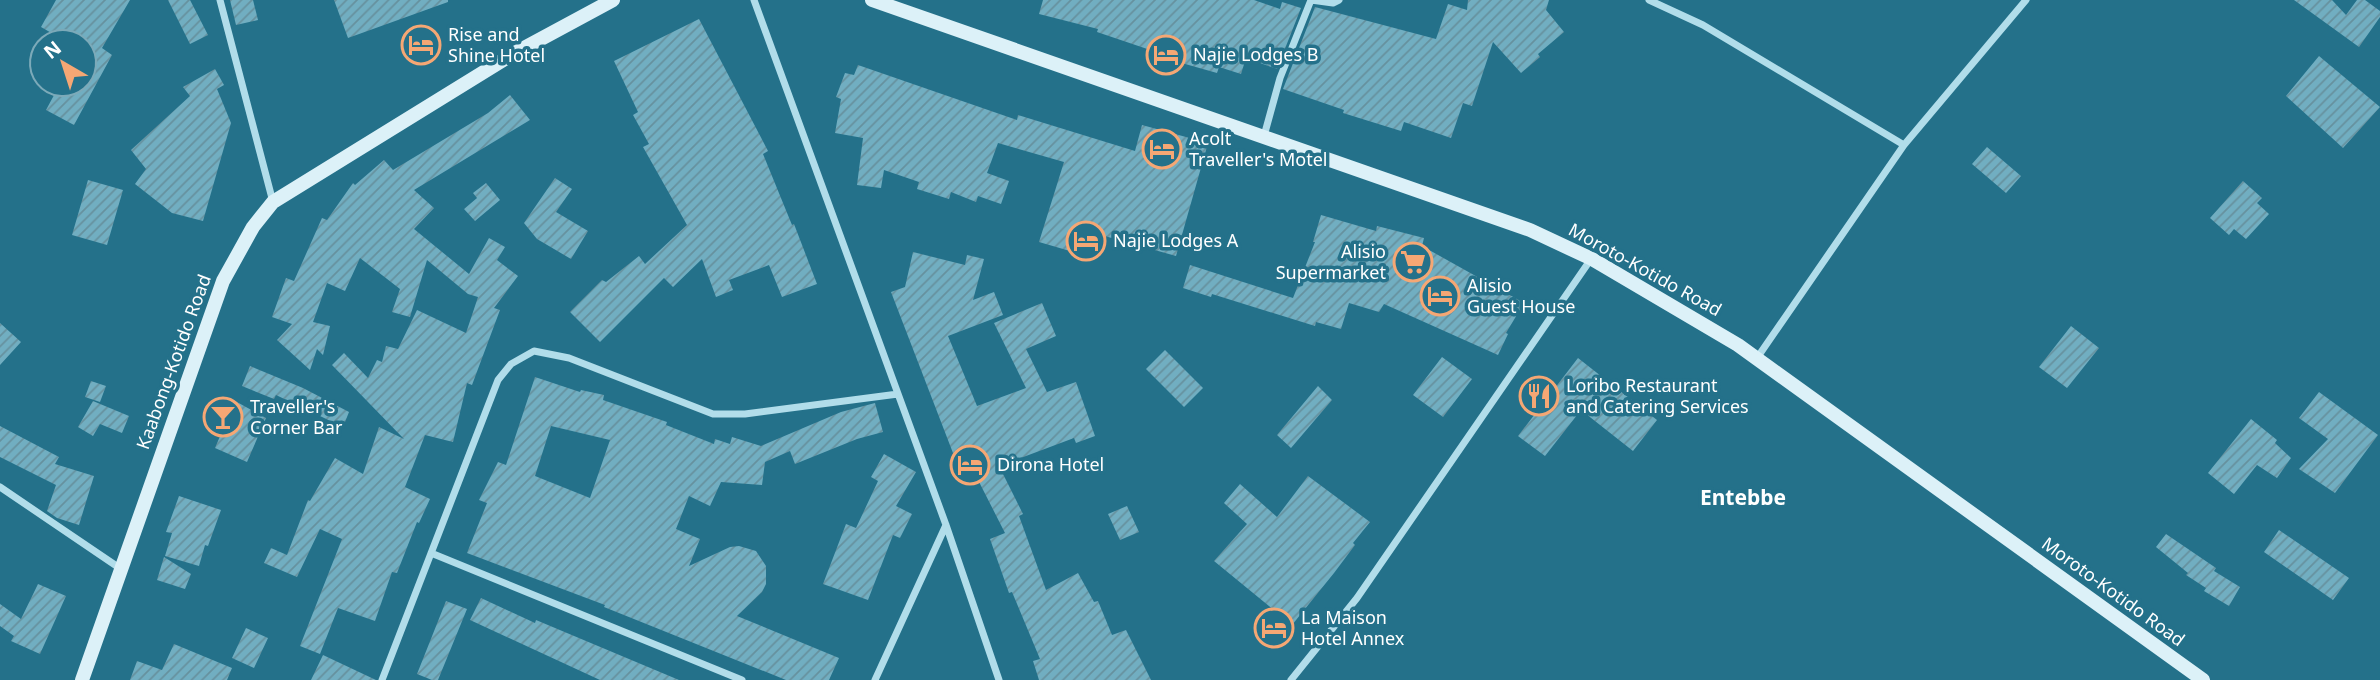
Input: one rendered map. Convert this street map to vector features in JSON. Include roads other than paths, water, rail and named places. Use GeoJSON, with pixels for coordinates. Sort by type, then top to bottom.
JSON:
{"type":"FeatureCollection","features":[{"type":"Feature","properties":{"kind":"main road","name":"Kaabong-Kotido Road"},"geometry":{"type":"LineString","coordinates":[[82,680],[223,281],[253,227],[273,202],[513,54],[613,0]]}},
{"type":"Feature","properties":{"kind":"main road","name":"Moroto-Kotido Road"},"geometry":{"type":"LineString","coordinates":[[872,0],[1530,230],[1592,259],[1757,358],[2203,680]]}},
{"type":"Feature","properties":{"kind":"street"},"geometry":{"type":"LineString","coordinates":[[220,0],[273,202]]}},
{"type":"Feature","properties":{"kind":"street"},"geometry":{"type":"LineString","coordinates":[[754,0],[946,524],[999,680]]}},
{"type":"Feature","properties":{"kind":"street"},"geometry":{"type":"LineString","coordinates":[[1264,136],[1280,78],[1311,0],[1333,3],[1339,0]]}},
{"type":"Feature","properties":{"kind":"street"},"geometry":{"type":"LineString","coordinates":[[1649,0],[1703,25],[1904,145]]}},
{"type":"Feature","properties":{"kind":"street"},"geometry":{"type":"LineString","coordinates":[[1757,358],[1904,145],[2026,0]]}},
{"type":"Feature","properties":{"kind":"street"},"geometry":{"type":"LineString","coordinates":[[1291,680],[1357,598],[1592,259]]}},
{"type":"Feature","properties":{"kind":"street"},"geometry":{"type":"LineString","coordinates":[[382,680],[498,380],[511,365],[534,351],[569,358],[713,414],[745,414],[898,394]]}},
{"type":"Feature","properties":{"kind":"street"},"geometry":{"type":"LineString","coordinates":[[0,487],[121,569]]}},
{"type":"Feature","properties":{"kind":"street"},"geometry":{"type":"LineString","coordinates":[[875,680],[946,524]]}},
{"type":"Feature","properties":{"kind":"street"},"geometry":{"type":"LineString","coordinates":[[431,553],[742,680]]}},
{"type":"Feature","properties":{"kind":"place","name":"Rise and Shine Hotel"},"geometry":{"type":"Point","coordinates":[421,45]}},
{"type":"Feature","properties":{"kind":"place","name":"Najie Lodges B"},"geometry":{"type":"Point","coordinates":[1166,55]}},
{"type":"Feature","properties":{"kind":"place","name":"Acolt Traveller's Motel"},"geometry":{"type":"Point","coordinates":[1162,149]}},
{"type":"Feature","properties":{"kind":"place","name":"Najie Lodges A"},"geometry":{"type":"Point","coordinates":[1086,241]}},
{"type":"Feature","properties":{"kind":"place","name":"Alisio Supermarket"},"geometry":{"type":"Point","coordinates":[1413,262]}},
{"type":"Feature","properties":{"kind":"place","name":"Alisio Guest House"},"geometry":{"type":"Point","coordinates":[1440,296]}},
{"type":"Feature","properties":{"kind":"place","name":"Loribo Restaurant and Catering Services"},"geometry":{"type":"Point","coordinates":[1539,396]}},
{"type":"Feature","properties":{"kind":"place","name":"Traveller's Corner Bar"},"geometry":{"type":"Point","coordinates":[223,417]}},
{"type":"Feature","properties":{"kind":"place","name":"Dirona Hotel"},"geometry":{"type":"Point","coordinates":[970,465]}},
{"type":"Feature","properties":{"kind":"place","name":"La Maison Hotel Annex"},"geometry":{"type":"Point","coordinates":[1274,628]}},
{"type":"Feature","properties":{"kind":"district","name":"Entebbe"},"geometry":{"type":"Point","coordinates":[1743,498]}}]}
